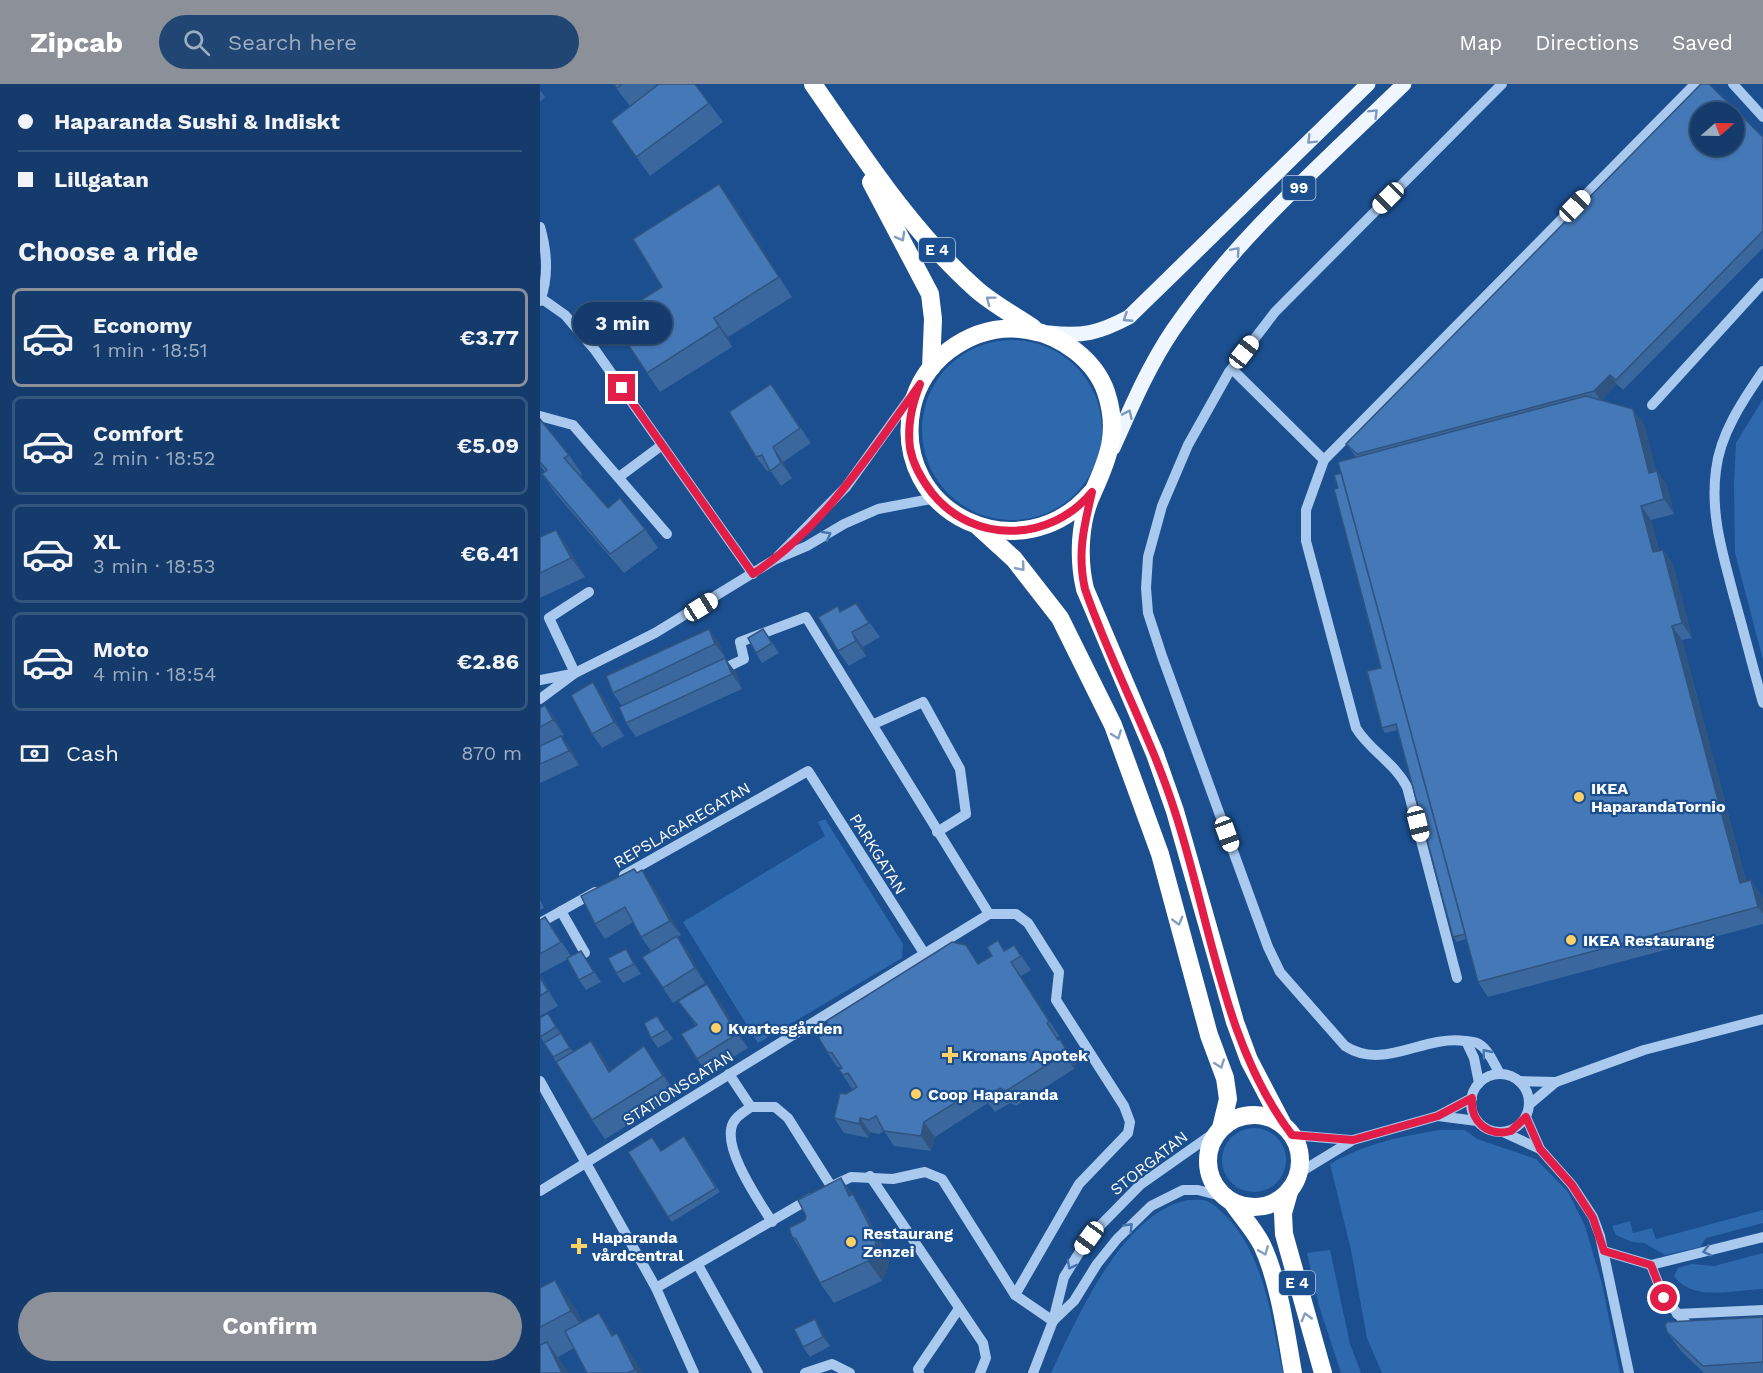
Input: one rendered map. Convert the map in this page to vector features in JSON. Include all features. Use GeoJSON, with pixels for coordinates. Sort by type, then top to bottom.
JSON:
{"type":"FeatureCollection","features":[{"type":"Feature","properties":{"kind":"highway","name":"E 4"},"geometry":{"type":"LineString","coordinates":[[813,84],[854,148],[930,294],[933,319],[931,368]]}},
{"type":"Feature","properties":{"kind":"highway","name":"E 4"},"geometry":{"type":"LineString","coordinates":[[854,148],[929,243],[976,289],[1082,357],[1105,390],[1112,435],[1105,468],[1092,492],[1080,548],[1080,567],[1085,589],[1155,754],[1175,811],[1235,1022],[1249,1060],[1300,1154],[1299,1173],[1289,1192],[1283,1213],[1284,1234],[1323,1373]]}},
{"type":"Feature","properties":{"kind":"highway","name":"E 4"},"geometry":{"type":"LineString","coordinates":[[1040,332],[1004,328],[974,335],[944,354],[920,384],[910,418],[911,449],[915,466],[936,498],[951,513],[979,526],[1014,532],[1041,527],[1073,511],[1092,492]]}},
{"type":"Feature","properties":{"kind":"highway","name":"E 4"},"geometry":{"type":"LineString","coordinates":[[979,526],[1014,559],[1060,618],[1113,725],[1160,854],[1209,1035],[1225,1078],[1228,1099],[1221,1128],[1210,1145],[1208,1165],[1212,1181],[1252,1227],[1268,1260],[1286,1332],[1293,1373]]}},
{"type":"Feature","properties":{"kind":"highway"},"geometry":{"type":"LineString","coordinates":[[1221,1128],[1234,1119],[1249,1114],[1265,1115],[1288,1130]]}},
{"type":"Feature","properties":{"kind":"highway"},"geometry":{"type":"LineString","coordinates":[[1229,1199],[1246,1206],[1262,1206],[1278,1201],[1289,1192]]}},
{"type":"Feature","properties":{"kind":"main road","name":"99"},"geometry":{"type":"LineString","coordinates":[[1040,332],[1084,334],[1104,331],[1129,317],[1368,84]]}},
{"type":"Feature","properties":{"kind":"main road","name":"99"},"geometry":{"type":"LineString","coordinates":[[1105,468],[1144,381],[1172,332],[1209,283],[1249,237],[1404,84]]}},
{"type":"Feature","properties":{"kind":"street"},"geometry":{"type":"LineString","coordinates":[[1502,84],[1275,312],[1232,369],[1188,445],[1162,506],[1148,557],[1146,588],[1149,613],[1161,656],[1268,947],[1280,972],[1345,1046],[1359,1055],[1377,1057],[1440,1040],[1477,1042],[1500,1074],[1519,1081],[1556,1082]]}},
{"type":"Feature","properties":{"kind":"street"},"geometry":{"type":"LineString","coordinates":[[1458,978],[1407,787],[1402,777],[1362,738],[1356,728],[1315,578],[1305,522],[1308,499],[1324,460],[1695,84]]}},
{"type":"Feature","properties":{"kind":"street"},"geometry":{"type":"LineString","coordinates":[[1733,84],[1763,117]]}},
{"type":"Feature","properties":{"kind":"street"},"geometry":{"type":"LineString","coordinates":[[540,227],[545,244],[546,270],[541,299],[565,315],[595,350],[753,574]]}},
{"type":"Feature","properties":{"kind":"street"},"geometry":{"type":"LineString","coordinates":[[1652,405],[1763,283]]}},
{"type":"Feature","properties":{"kind":"street"},"geometry":{"type":"LineString","coordinates":[[1232,369],[1324,460]]}},
{"type":"Feature","properties":{"kind":"street"},"geometry":{"type":"LineString","coordinates":[[1763,371],[1738,410],[1727,434],[1716,468],[1714,498],[1715,528],[1763,703]]}},
{"type":"Feature","properties":{"kind":"street"},"geometry":{"type":"LineString","coordinates":[[774,560],[846,487],[920,384]]}},
{"type":"Feature","properties":{"kind":"street"},"geometry":{"type":"LineString","coordinates":[[540,416],[573,425],[667,534]]}},
{"type":"Feature","properties":{"kind":"street"},"geometry":{"type":"LineString","coordinates":[[619,477],[662,445]]}},
{"type":"Feature","properties":{"kind":"street"},"geometry":{"type":"LineString","coordinates":[[540,699],[575,673],[655,633],[774,560],[807,546],[868,513],[936,498]]}},
{"type":"Feature","properties":{"kind":"street"},"geometry":{"type":"LineString","coordinates":[[575,673],[544,619],[589,592]]}},
{"type":"Feature","properties":{"kind":"street"},"geometry":{"type":"LineString","coordinates":[[705,678],[744,659],[740,642],[806,617],[989,914],[1016,914],[1028,922],[1045,946],[1059,972],[1056,1000],[1124,1106],[1130,1122],[1128,1133],[1079,1185],[1015,1295]]}},
{"type":"Feature","properties":{"kind":"street"},"geometry":{"type":"LineString","coordinates":[[540,680],[575,673]]}},
{"type":"Feature","properties":{"kind":"street"},"geometry":{"type":"LineString","coordinates":[[874,724],[923,702],[960,769],[966,814],[937,832]]}},
{"type":"Feature","properties":{"kind":"street","name":"REPSLAGAREGATAN"},"geometry":{"type":"LineString","coordinates":[[540,923],[808,771]]}},
{"type":"Feature","properties":{"kind":"street","name":"PARKGATAN"},"geometry":{"type":"LineString","coordinates":[[808,771],[924,953]]}},
{"type":"Feature","properties":{"kind":"street"},"geometry":{"type":"LineString","coordinates":[[561,911],[585,953]]}},
{"type":"Feature","properties":{"kind":"street","name":"STATIONSGATAN"},"geometry":{"type":"LineString","coordinates":[[540,1191],[989,914]]}},
{"type":"Feature","properties":{"kind":"street"},"geometry":{"type":"LineString","coordinates":[[1530,1104],[1556,1082],[1644,1050],[1763,1019]]}},
{"type":"Feature","properties":{"kind":"street"},"geometry":{"type":"LineString","coordinates":[[1466,1041],[1474,1058],[1479,1083],[1471,1106],[1477,1122]]}},
{"type":"Feature","properties":{"kind":"street"},"geometry":{"type":"LineString","coordinates":[[729,1074],[751,1107]]}},
{"type":"Feature","properties":{"kind":"street"},"geometry":{"type":"LineString","coordinates":[[1479,1083],[1500,1074]]}},
{"type":"Feature","properties":{"kind":"street"},"geometry":{"type":"LineString","coordinates":[[540,1081],[656,1288],[694,1373]]}},
{"type":"Feature","properties":{"kind":"street"},"geometry":{"type":"LineString","coordinates":[[1505,1133],[1517,1128],[1526,1117],[1530,1104],[1526,1088],[1519,1081]]}},
{"type":"Feature","properties":{"kind":"street"},"geometry":{"type":"LineString","coordinates":[[1299,1173],[1353,1140],[1438,1116],[1472,1098]]}},
{"type":"Feature","properties":{"kind":"street"},"geometry":{"type":"LineString","coordinates":[[772,1222],[735,1154],[730,1137],[733,1123],[751,1107],[759,1105],[775,1107],[788,1118],[831,1186]]}},
{"type":"Feature","properties":{"kind":"street"},"geometry":{"type":"LineString","coordinates":[[1438,1116],[1477,1122],[1490,1131],[1505,1133],[1540,1149]]}},
{"type":"Feature","properties":{"kind":"street"},"geometry":{"type":"LineString","coordinates":[[1526,1117],[1540,1149],[1572,1185],[1596,1227],[1604,1251],[1629,1373]]}},
{"type":"Feature","properties":{"kind":"street","name":"STORGATAN"},"geometry":{"type":"LineString","coordinates":[[1033,1373],[1053,1321],[1064,1277],[1079,1250],[1099,1226],[1140,1185],[1221,1128]]}},
{"type":"Feature","properties":{"kind":"street"},"geometry":{"type":"LineString","coordinates":[[1288,1130],[1353,1140]]}},
{"type":"Feature","properties":{"kind":"street"},"geometry":{"type":"LineString","coordinates":[[656,1288],[831,1186],[851,1177],[870,1176],[893,1179],[925,1172],[942,1179],[1015,1295],[1053,1321]]}},
{"type":"Feature","properties":{"kind":"street"},"geometry":{"type":"LineString","coordinates":[[870,1176],[982,1343],[986,1358],[980,1373]]}},
{"type":"Feature","properties":{"kind":"street","name":"STORGATAN"},"geometry":{"type":"LineString","coordinates":[[1053,1321],[1074,1301],[1097,1264],[1117,1239],[1151,1206],[1183,1190],[1198,1190],[1229,1199]]}},
{"type":"Feature","properties":{"kind":"street"},"geometry":{"type":"LineString","coordinates":[[1604,1251],[1651,1265],[1763,1237]]}},
{"type":"Feature","properties":{"kind":"street"},"geometry":{"type":"LineString","coordinates":[[698,1265],[758,1373]]}},
{"type":"Feature","properties":{"kind":"street"},"geometry":{"type":"LineString","coordinates":[[1651,1265],[1664,1298],[1701,1339]]}},
{"type":"Feature","properties":{"kind":"street"},"geometry":{"type":"LineString","coordinates":[[919,1373],[918,1369],[958,1310]]}},
{"type":"Feature","properties":{"kind":"street"},"geometry":{"type":"LineString","coordinates":[[1677,1314],[1704,1317],[1728,1316],[1741,1311],[1761,1312]]}},
{"type":"Feature","properties":{"kind":"street"},"geometry":{"type":"LineString","coordinates":[[1741,1311],[1756,1326]]}},
{"type":"Feature","properties":{"kind":"street"},"geometry":{"type":"LineString","coordinates":[[805,1373],[832,1364],[850,1373]]}},
{"type":"Feature","properties":{"kind":"shaded area"},"geometry":{"type":"Polygon","coordinates":[[[1012,340],[1046,347],[1062,355],[1075,367],[1087,380],[1095,396],[1102,430],[1095,464],[1087,480],[1075,493],[1062,505],[1046,513],[1012,520],[978,513],[962,505],[949,493],[937,480],[929,464],[922,430],[929,396],[937,380],[949,367],[962,355],[978,347],[1012,340]]]}},
{"type":"Feature","properties":{"kind":"shaded area"},"geometry":{"type":"Polygon","coordinates":[[[1763,399],[1763,660],[1735,553],[1734,484],[1736,443],[1763,399]]]}},
{"type":"Feature","properties":{"kind":"shaded area"},"geometry":{"type":"Polygon","coordinates":[[[825,819],[903,944],[902,958],[758,1043],[683,922],[825,836],[818,822],[825,819]]]}},
{"type":"Feature","properties":{"kind":"shaded area"},"geometry":{"type":"Polygon","coordinates":[[[1254,1128],[1272,1134],[1280,1142],[1286,1160],[1280,1178],[1272,1186],[1254,1192],[1236,1186],[1228,1178],[1222,1160],[1228,1142],[1236,1134],[1254,1128]]]}},
{"type":"Feature","properties":{"kind":"shaded area"},"geometry":{"type":"Polygon","coordinates":[[[1440,1130],[1465,1130],[1477,1139],[1536,1159],[1568,1192],[1585,1226],[1602,1284],[1620,1373],[1382,1373],[1367,1338],[1351,1250],[1330,1164],[1356,1151],[1383,1142],[1440,1130]]]}},
{"type":"Feature","properties":{"kind":"shaded area"},"geometry":{"type":"Polygon","coordinates":[[[1188,1200],[1205,1200],[1216,1206],[1241,1235],[1251,1252],[1265,1291],[1283,1373],[1051,1373],[1088,1298],[1104,1271],[1123,1246],[1142,1225],[1164,1209],[1188,1200]]]}},
{"type":"Feature","properties":{"kind":"shaded area"},"geometry":{"type":"Polygon","coordinates":[[[1763,1210],[1763,1223],[1706,1238],[1700,1247],[1665,1255],[1644,1243],[1632,1242],[1616,1235],[1612,1226],[1630,1221],[1633,1233],[1652,1228],[1656,1239],[1763,1210]]]}},
{"type":"Feature","properties":{"kind":"shaded area"},"geometry":{"type":"Polygon","coordinates":[[[1330,1250],[1350,1344],[1361,1373],[1341,1373],[1319,1306],[1307,1253],[1330,1250]]]}},
{"type":"Feature","properties":{"kind":"shaded area"},"geometry":{"type":"Polygon","coordinates":[[[1763,1253],[1763,1289],[1703,1292],[1682,1284],[1674,1276],[1678,1268],[1691,1264],[1714,1266],[1763,1253]]]}},
{"type":"Feature","properties":{"kind":"building"},"geometry":{"type":"Polygon","coordinates":[[[659,84],[695,84],[709,103],[636,157],[611,121],[659,84]]]}},
{"type":"Feature","properties":{"kind":"building"},"geometry":{"type":"Polygon","coordinates":[[[1701,84],[1709,84],[1727,102],[1690,102],[1690,156],[1744,156],[1744,118],[1763,137],[1763,231],[1616,380],[1610,375],[1594,391],[1357,454],[1346,444],[1701,84]]]}},
{"type":"Feature","properties":{"kind":"building"},"geometry":{"type":"Polygon","coordinates":[[[719,184],[779,277],[714,318],[719,327],[647,373],[611,319],[662,287],[633,239],[719,184]]]}},
{"type":"Feature","properties":{"kind":"building"},"geometry":{"type":"Polygon","coordinates":[[[771,384],[800,428],[773,447],[781,463],[770,471],[762,455],[756,457],[729,412],[771,384]]]}},
{"type":"Feature","properties":{"kind":"building","name":"IKEA HaparandaTornio"},"geometry":{"type":"Polygon","coordinates":[[[1586,396],[1633,409],[1649,473],[1657,471],[1664,499],[1641,506],[1653,552],[1663,550],[1682,623],[1672,626],[1740,883],[1751,880],[1758,907],[1478,982],[1338,462],[1586,396]]]}},
{"type":"Feature","properties":{"kind":"building"},"geometry":{"type":"Polygon","coordinates":[[[540,419],[569,455],[564,458],[608,508],[620,498],[645,529],[610,554],[542,474],[547,470],[540,462],[540,419]]]}},
{"type":"Feature","properties":{"kind":"building"},"geometry":{"type":"Polygon","coordinates":[[[1341,473],[1465,934],[1453,937],[1396,724],[1382,728],[1367,671],[1381,668],[1334,489],[1338,488],[1334,475],[1341,473]]]}},
{"type":"Feature","properties":{"kind":"building"},"geometry":{"type":"Polygon","coordinates":[[[556,530],[571,558],[540,573],[540,537],[556,530]]]}},
{"type":"Feature","properties":{"kind":"building"},"geometry":{"type":"Polygon","coordinates":[[[856,603],[869,623],[852,632],[856,641],[838,651],[818,617],[838,606],[840,612],[856,603]]]}},
{"type":"Feature","properties":{"kind":"building"},"geometry":{"type":"Polygon","coordinates":[[[709,629],[715,644],[613,693],[606,676],[709,629]]]}},
{"type":"Feature","properties":{"kind":"building"},"geometry":{"type":"Polygon","coordinates":[[[763,629],[772,643],[756,653],[748,638],[763,629]]]}},
{"type":"Feature","properties":{"kind":"building"},"geometry":{"type":"Polygon","coordinates":[[[725,658],[732,674],[626,723],[619,707],[725,658]]]}},
{"type":"Feature","properties":{"kind":"building"},"geometry":{"type":"Polygon","coordinates":[[[593,682],[614,722],[592,734],[571,695],[593,682]]]}},
{"type":"Feature","properties":{"kind":"building"},"geometry":{"type":"Polygon","coordinates":[[[545,705],[553,720],[540,727],[540,708],[545,705]]]}},
{"type":"Feature","properties":{"kind":"building"},"geometry":{"type":"Polygon","coordinates":[[[561,736],[569,751],[540,764],[540,746],[561,736]]]}},
{"type":"Feature","properties":{"kind":"building"},"geometry":{"type":"Polygon","coordinates":[[[634,869],[637,873],[642,870],[670,921],[641,937],[625,907],[595,924],[581,896],[634,869]]]}},
{"type":"Feature","properties":{"kind":"building"},"geometry":{"type":"Polygon","coordinates":[[[545,917],[561,942],[540,954],[540,920],[545,917]]]}},
{"type":"Feature","properties":{"kind":"building"},"geometry":{"type":"Polygon","coordinates":[[[677,936],[695,968],[663,988],[642,957],[677,936]]]}},
{"type":"Feature","properties":{"kind":"building"},"geometry":{"type":"Polygon","coordinates":[[[998,940],[1004,951],[1014,945],[1021,956],[1011,962],[1049,1021],[1047,1023],[1058,1040],[1060,1039],[1065,1048],[1064,1054],[1006,1091],[1000,1088],[985,1098],[979,1088],[924,1122],[921,1136],[884,1131],[876,1116],[869,1120],[860,1118],[859,1124],[834,1118],[840,1093],[846,1094],[857,1087],[848,1073],[843,1075],[839,1070],[842,1068],[832,1053],[827,1052],[818,1037],[824,1034],[828,1020],[952,942],[966,945],[978,964],[992,956],[987,947],[998,940]]]}},
{"type":"Feature","properties":{"kind":"building"},"geometry":{"type":"Polygon","coordinates":[[[626,949],[634,964],[616,973],[608,958],[626,949]]]}},
{"type":"Feature","properties":{"kind":"building"},"geometry":{"type":"Polygon","coordinates":[[[581,951],[594,972],[579,980],[567,958],[581,951]]]}},
{"type":"Feature","properties":{"kind":"building"},"geometry":{"type":"Polygon","coordinates":[[[540,977],[548,991],[540,996],[540,977]]]}},
{"type":"Feature","properties":{"kind":"building","name":"Kvartesgården"},"geometry":{"type":"Polygon","coordinates":[[[707,984],[737,1034],[697,1059],[681,1034],[697,1025],[678,1001],[707,984]]]}},
{"type":"Feature","properties":{"kind":"building"},"geometry":{"type":"Polygon","coordinates":[[[548,1013],[556,1027],[540,1037],[540,1018],[548,1013]]]}},
{"type":"Feature","properties":{"kind":"building"},"geometry":{"type":"Polygon","coordinates":[[[657,1016],[666,1030],[651,1038],[644,1023],[657,1016]]]}},
{"type":"Feature","properties":{"kind":"building"},"geometry":{"type":"Polygon","coordinates":[[[561,1033],[570,1048],[553,1057],[544,1043],[561,1033]]]}},
{"type":"Feature","properties":{"kind":"building"},"geometry":{"type":"Polygon","coordinates":[[[591,1041],[609,1072],[644,1046],[663,1076],[592,1120],[556,1062],[591,1041]]]}},
{"type":"Feature","properties":{"kind":"building"},"geometry":{"type":"Polygon","coordinates":[[[684,1136],[716,1188],[668,1217],[628,1152],[652,1137],[661,1151],[684,1136]]]}},
{"type":"Feature","properties":{"kind":"building"},"geometry":{"type":"Polygon","coordinates":[[[841,1178],[849,1196],[853,1194],[876,1238],[875,1248],[868,1261],[820,1283],[796,1239],[792,1237],[789,1228],[805,1220],[806,1216],[798,1200],[841,1178]]]}},
{"type":"Feature","properties":{"kind":"building"},"geometry":{"type":"Polygon","coordinates":[[[555,1280],[571,1311],[540,1327],[540,1288],[555,1280]]]}},
{"type":"Feature","properties":{"kind":"building"},"geometry":{"type":"Polygon","coordinates":[[[599,1313],[612,1336],[617,1333],[635,1370],[630,1373],[587,1373],[565,1331],[599,1313]]]}},
{"type":"Feature","properties":{"kind":"building"},"geometry":{"type":"Polygon","coordinates":[[[1763,1317],[1763,1362],[1703,1366],[1667,1332],[1665,1325],[1667,1322],[1763,1317]]]}},
{"type":"Feature","properties":{"kind":"building"},"geometry":{"type":"Polygon","coordinates":[[[815,1319],[823,1337],[803,1347],[794,1329],[815,1319]]]}},
{"type":"Feature","properties":{"kind":"building"},"geometry":{"type":"Polygon","coordinates":[[[547,1342],[562,1373],[540,1373],[540,1345],[547,1342]]]}},
{"type":"Feature","properties":{"kind":"place","name":"IKEA HaparandaTornio"},"geometry":{"type":"Point","coordinates":[1579,797]}},
{"type":"Feature","properties":{"kind":"place","name":"IKEA Restaurang"},"geometry":{"type":"Point","coordinates":[1571,940]}},
{"type":"Feature","properties":{"kind":"place","name":"Kvartesgården"},"geometry":{"type":"Point","coordinates":[716,1028]}},
{"type":"Feature","properties":{"kind":"place","name":"Kronans Apotek"},"geometry":{"type":"Point","coordinates":[950,1055]}},
{"type":"Feature","properties":{"kind":"place","name":"Coop Haparanda"},"geometry":{"type":"Point","coordinates":[916,1094]}},
{"type":"Feature","properties":{"kind":"place","name":"Restaurang Zenzei"},"geometry":{"type":"Point","coordinates":[851,1242]}},
{"type":"Feature","properties":{"kind":"place","name":"Haparanda vårdcentral"},"geometry":{"type":"Point","coordinates":[579,1246]}},
{"type":"Feature","properties":{"kind":"route"},"geometry":{"type":"LineString","coordinates":[[622,388],[753,574],[774,560],[846,487],[920,384],[913,403],[909,434],[915,466],[925,484],[951,513],[964,521],[987,529],[1005,532],[1023,531],[1058,520],[1073,511],[1092,492],[1080,548],[1080,567],[1085,589],[1155,754],[1175,811],[1227,997],[1249,1060],[1283,1125],[1292,1135],[1330,1140],[1353,1140],[1381,1130],[1438,1116],[1472,1098],[1471,1106],[1477,1122],[1490,1131],[1505,1133],[1511,1131],[1517,1128],[1526,1117],[1540,1149],[1572,1185],[1593,1218],[1604,1251],[1651,1265],[1664,1298]]}}]}
